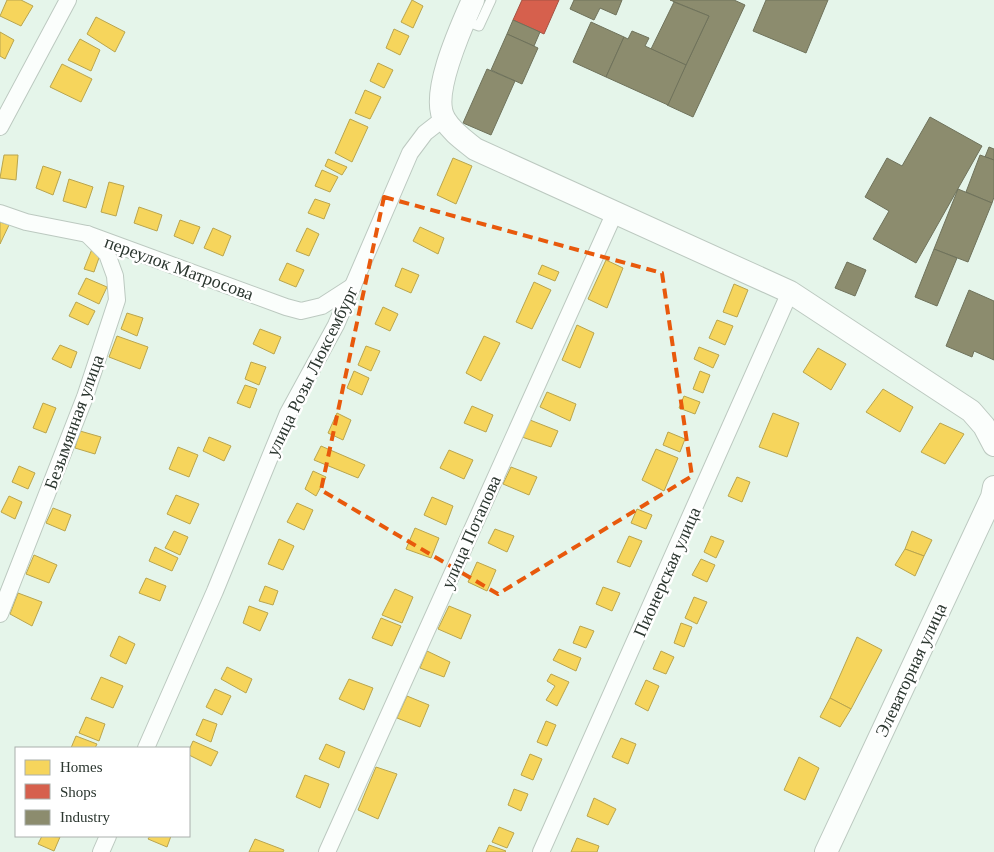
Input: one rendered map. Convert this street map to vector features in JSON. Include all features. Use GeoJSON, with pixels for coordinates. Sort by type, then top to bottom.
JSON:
{"type":"FeatureCollection","features":[{"type":"Feature","properties":{"kind":"main road"},"geometry":{"type":"LineString","coordinates":[[473,0],[443,78],[440,97],[443,119],[456,134],[475,149],[790,292],[971,410],[984,426],[994,445]]}},
{"type":"Feature","properties":{"kind":"main road","name":"Элеваторная улица"},"geometry":{"type":"LineString","coordinates":[[826,852],[992,497],[994,487]]}},
{"type":"Feature","properties":{"kind":"street"},"geometry":{"type":"LineString","coordinates":[[0,127],[68,0]]}},
{"type":"Feature","properties":{"kind":"street","name":"улица Розы Люксембург"},"geometry":{"type":"LineString","coordinates":[[146,747],[215,591],[288,413],[336,325],[410,153],[425,133],[443,119]]}},
{"type":"Feature","properties":{"kind":"street","name":"улица Потапова"},"geometry":{"type":"LineString","coordinates":[[327,852],[615,212]]}},
{"type":"Feature","properties":{"kind":"street","name":"переулок Матросова"},"geometry":{"type":"LineString","coordinates":[[0,214],[35,224],[87,234],[301,311],[322,306],[353,286]]}},
{"type":"Feature","properties":{"kind":"street","name":"Безымянная улица"},"geometry":{"type":"LineString","coordinates":[[0,614],[85,397],[117,300],[115,276],[108,254],[87,234]]}},
{"type":"Feature","properties":{"kind":"street","name":"Пионерская улица"},"geometry":{"type":"LineString","coordinates":[[542,852],[790,292]]}},
{"type":"Feature","properties":{"kind":"street"},"geometry":{"type":"LineString","coordinates":[[101,852],[108,837]]}},
{"type":"Feature","properties":{"kind":"lane"},"geometry":{"type":"LineString","coordinates":[[464,21],[479,26],[490,0]]}},
{"type":"Feature","properties":{"kind":"highlighted area"},"geometry":{"type":"Polygon","coordinates":[[[384,197],[662,273],[692,476],[498,594],[321,490],[384,197]]]}},
{"type":"Feature","properties":{"kind":"building: Homes"},"geometry":{"type":"Polygon","coordinates":[[[7,0],[21,0],[33,6],[21,26],[0,16],[7,0]]]}},
{"type":"Feature","properties":{"kind":"building: Homes"},"geometry":{"type":"Polygon","coordinates":[[[412,0],[423,6],[413,28],[401,22],[412,0]]]}},
{"type":"Feature","properties":{"kind":"building: Homes"},"geometry":{"type":"Polygon","coordinates":[[[96,17],[125,32],[115,52],[87,34],[96,17]]]}},
{"type":"Feature","properties":{"kind":"building: Homes"},"geometry":{"type":"Polygon","coordinates":[[[394,29],[409,36],[400,55],[386,48],[394,29]]]}},
{"type":"Feature","properties":{"kind":"building: Homes"},"geometry":{"type":"Polygon","coordinates":[[[0,32],[14,40],[5,59],[0,56],[0,32]]]}},
{"type":"Feature","properties":{"kind":"building: Homes"},"geometry":{"type":"Polygon","coordinates":[[[80,39],[100,50],[91,71],[68,60],[80,39]]]}},
{"type":"Feature","properties":{"kind":"building: Homes"},"geometry":{"type":"Polygon","coordinates":[[[378,63],[393,70],[384,88],[370,81],[378,63]]]}},
{"type":"Feature","properties":{"kind":"building: Homes"},"geometry":{"type":"Polygon","coordinates":[[[62,64],[92,79],[81,102],[50,87],[62,64]]]}},
{"type":"Feature","properties":{"kind":"building: Homes"},"geometry":{"type":"Polygon","coordinates":[[[365,90],[381,97],[370,119],[355,113],[365,90]]]}},
{"type":"Feature","properties":{"kind":"building: Homes"},"geometry":{"type":"Polygon","coordinates":[[[350,119],[368,127],[352,162],[335,153],[350,119]]]}},
{"type":"Feature","properties":{"kind":"building: Homes"},"geometry":{"type":"Polygon","coordinates":[[[4,155],[18,155],[16,180],[0,178],[4,155]]]}},
{"type":"Feature","properties":{"kind":"building: Homes"},"geometry":{"type":"Polygon","coordinates":[[[453,158],[472,166],[456,204],[437,195],[453,158]]]}},
{"type":"Feature","properties":{"kind":"building: Homes"},"geometry":{"type":"Polygon","coordinates":[[[328,159],[347,167],[342,175],[325,166],[328,159]]]}},
{"type":"Feature","properties":{"kind":"building: Homes"},"geometry":{"type":"Polygon","coordinates":[[[43,166],[61,172],[53,195],[36,188],[43,166]]]}},
{"type":"Feature","properties":{"kind":"building: Homes"},"geometry":{"type":"Polygon","coordinates":[[[322,170],[338,177],[330,192],[315,186],[322,170]]]}},
{"type":"Feature","properties":{"kind":"building: Homes"},"geometry":{"type":"Polygon","coordinates":[[[69,179],[93,187],[86,208],[63,201],[69,179]]]}},
{"type":"Feature","properties":{"kind":"building: Homes"},"geometry":{"type":"Polygon","coordinates":[[[109,182],[124,186],[116,216],[101,212],[109,182]]]}},
{"type":"Feature","properties":{"kind":"building: Homes"},"geometry":{"type":"Polygon","coordinates":[[[315,199],[330,204],[324,219],[308,213],[315,199]]]}},
{"type":"Feature","properties":{"kind":"building: Homes"},"geometry":{"type":"Polygon","coordinates":[[[139,207],[162,215],[157,231],[134,223],[139,207]]]}},
{"type":"Feature","properties":{"kind":"building: Homes"},"geometry":{"type":"Polygon","coordinates":[[[180,220],[200,227],[193,244],[174,236],[180,220]]]}},
{"type":"Feature","properties":{"kind":"building: Homes"},"geometry":{"type":"Polygon","coordinates":[[[0,222],[9,225],[0,244],[0,222]]]}},
{"type":"Feature","properties":{"kind":"building: Homes"},"geometry":{"type":"Polygon","coordinates":[[[420,227],[444,238],[438,254],[413,241],[420,227]]]}},
{"type":"Feature","properties":{"kind":"building: Homes"},"geometry":{"type":"Polygon","coordinates":[[[213,228],[231,236],[223,256],[204,248],[213,228]]]}},
{"type":"Feature","properties":{"kind":"building: Homes"},"geometry":{"type":"Polygon","coordinates":[[[307,228],[319,234],[309,256],[296,251],[307,228]]]}},
{"type":"Feature","properties":{"kind":"building: Homes"},"geometry":{"type":"Polygon","coordinates":[[[92,249],[101,252],[94,272],[84,269],[92,249]]]}},
{"type":"Feature","properties":{"kind":"building: Homes"},"geometry":{"type":"Polygon","coordinates":[[[606,260],[623,268],[607,308],[588,299],[606,260]]]}},
{"type":"Feature","properties":{"kind":"building: Homes"},"geometry":{"type":"Polygon","coordinates":[[[287,263],[304,270],[296,287],[279,280],[287,263]]]}},
{"type":"Feature","properties":{"kind":"building: Homes"},"geometry":{"type":"Polygon","coordinates":[[[542,265],[559,272],[555,281],[538,274],[542,265]]]}},
{"type":"Feature","properties":{"kind":"building: Homes"},"geometry":{"type":"Polygon","coordinates":[[[402,268],[419,275],[411,293],[395,286],[402,268]]]}},
{"type":"Feature","properties":{"kind":"building: Homes"},"geometry":{"type":"Polygon","coordinates":[[[86,278],[107,287],[99,304],[78,294],[86,278]]]}},
{"type":"Feature","properties":{"kind":"building: Homes"},"geometry":{"type":"Polygon","coordinates":[[[534,282],[551,290],[532,329],[516,322],[534,282]]]}},
{"type":"Feature","properties":{"kind":"building: Homes"},"geometry":{"type":"Polygon","coordinates":[[[734,284],[748,290],[737,317],[723,312],[734,284]]]}},
{"type":"Feature","properties":{"kind":"building: Homes"},"geometry":{"type":"Polygon","coordinates":[[[76,302],[95,311],[88,325],[69,316],[76,302]]]}},
{"type":"Feature","properties":{"kind":"building: Homes"},"geometry":{"type":"Polygon","coordinates":[[[383,307],[398,314],[390,331],[375,324],[383,307]]]}},
{"type":"Feature","properties":{"kind":"building: Homes"},"geometry":{"type":"Polygon","coordinates":[[[127,313],[143,318],[137,336],[121,329],[127,313]]]}},
{"type":"Feature","properties":{"kind":"building: Homes"},"geometry":{"type":"Polygon","coordinates":[[[717,320],[733,326],[725,345],[709,338],[717,320]]]}},
{"type":"Feature","properties":{"kind":"building: Homes"},"geometry":{"type":"Polygon","coordinates":[[[577,325],[594,333],[580,368],[562,360],[577,325]]]}},
{"type":"Feature","properties":{"kind":"building: Homes"},"geometry":{"type":"Polygon","coordinates":[[[260,329],[281,337],[274,354],[253,344],[260,329]]]}},
{"type":"Feature","properties":{"kind":"building: Homes"},"geometry":{"type":"Polygon","coordinates":[[[117,336],[148,347],[140,369],[109,357],[117,336]]]}},
{"type":"Feature","properties":{"kind":"building: Homes"},"geometry":{"type":"Polygon","coordinates":[[[484,336],[500,343],[481,381],[466,373],[484,336]]]}},
{"type":"Feature","properties":{"kind":"building: Homes"},"geometry":{"type":"Polygon","coordinates":[[[60,345],[77,352],[71,368],[52,359],[60,345]]]}},
{"type":"Feature","properties":{"kind":"building: Homes"},"geometry":{"type":"Polygon","coordinates":[[[366,346],[380,351],[371,371],[358,365],[366,346]]]}},
{"type":"Feature","properties":{"kind":"building: Homes"},"geometry":{"type":"Polygon","coordinates":[[[699,347],[719,355],[713,368],[694,359],[699,347]]]}},
{"type":"Feature","properties":{"kind":"building: Homes"},"geometry":{"type":"Polygon","coordinates":[[[818,348],[846,364],[831,390],[803,372],[818,348]]]}},
{"type":"Feature","properties":{"kind":"building: Homes"},"geometry":{"type":"Polygon","coordinates":[[[251,362],[266,367],[259,385],[245,379],[251,362]]]}},
{"type":"Feature","properties":{"kind":"building: Homes"},"geometry":{"type":"Polygon","coordinates":[[[354,371],[369,378],[362,395],[347,388],[354,371]]]}},
{"type":"Feature","properties":{"kind":"building: Homes"},"geometry":{"type":"Polygon","coordinates":[[[700,371],[710,375],[703,393],[693,389],[700,371]]]}},
{"type":"Feature","properties":{"kind":"building: Homes"},"geometry":{"type":"Polygon","coordinates":[[[245,385],[257,389],[250,408],[237,403],[245,385]]]}},
{"type":"Feature","properties":{"kind":"building: Homes"},"geometry":{"type":"Polygon","coordinates":[[[883,389],[913,407],[900,432],[866,412],[883,389]]]}},
{"type":"Feature","properties":{"kind":"building: Homes"},"geometry":{"type":"Polygon","coordinates":[[[547,392],[576,404],[570,421],[540,407],[547,392]]]}},
{"type":"Feature","properties":{"kind":"building: Homes"},"geometry":{"type":"Polygon","coordinates":[[[684,396],[700,402],[695,414],[679,408],[684,396]]]}},
{"type":"Feature","properties":{"kind":"building: Homes"},"geometry":{"type":"Polygon","coordinates":[[[43,403],[56,408],[46,433],[33,428],[43,403]]]}},
{"type":"Feature","properties":{"kind":"building: Homes"},"geometry":{"type":"Polygon","coordinates":[[[472,406],[493,415],[486,432],[464,423],[472,406]]]}},
{"type":"Feature","properties":{"kind":"building: Homes"},"geometry":{"type":"Polygon","coordinates":[[[337,413],[351,420],[343,440],[328,433],[337,413]]]}},
{"type":"Feature","properties":{"kind":"building: Homes"},"geometry":{"type":"Polygon","coordinates":[[[773,413],[799,423],[787,457],[759,447],[773,413]]]}},
{"type":"Feature","properties":{"kind":"building: Homes"},"geometry":{"type":"Polygon","coordinates":[[[530,420],[558,431],[551,447],[522,437],[530,420]]]}},
{"type":"Feature","properties":{"kind":"building: Homes"},"geometry":{"type":"Polygon","coordinates":[[[940,423],[964,434],[945,464],[921,452],[940,423]]]}},
{"type":"Feature","properties":{"kind":"building: Homes"},"geometry":{"type":"Polygon","coordinates":[[[80,431],[101,437],[95,454],[75,448],[80,431]]]}},
{"type":"Feature","properties":{"kind":"building: Homes"},"geometry":{"type":"Polygon","coordinates":[[[668,432],[685,439],[680,452],[663,445],[668,432]]]}},
{"type":"Feature","properties":{"kind":"building: Homes"},"geometry":{"type":"Polygon","coordinates":[[[209,437],[231,446],[224,461],[203,451],[209,437]]]}},
{"type":"Feature","properties":{"kind":"building: Homes"},"geometry":{"type":"Polygon","coordinates":[[[321,446],[365,465],[358,478],[314,460],[321,446]]]}},
{"type":"Feature","properties":{"kind":"building: Homes"},"geometry":{"type":"Polygon","coordinates":[[[178,447],[198,455],[189,477],[169,469],[178,447]]]}},
{"type":"Feature","properties":{"kind":"building: Homes"},"geometry":{"type":"Polygon","coordinates":[[[656,449],[678,458],[664,491],[642,480],[656,449]]]}},
{"type":"Feature","properties":{"kind":"building: Homes"},"geometry":{"type":"Polygon","coordinates":[[[449,450],[473,460],[464,479],[440,468],[449,450]]]}},
{"type":"Feature","properties":{"kind":"building: Homes"},"geometry":{"type":"Polygon","coordinates":[[[19,466],[35,473],[28,489],[12,482],[19,466]]]}},
{"type":"Feature","properties":{"kind":"building: Homes"},"geometry":{"type":"Polygon","coordinates":[[[511,467],[537,477],[529,495],[503,484],[511,467]]]}},
{"type":"Feature","properties":{"kind":"building: Homes"},"geometry":{"type":"Polygon","coordinates":[[[313,471],[326,477],[316,496],[305,489],[313,471]]]}},
{"type":"Feature","properties":{"kind":"building: Homes"},"geometry":{"type":"Polygon","coordinates":[[[737,477],[750,482],[742,502],[728,496],[737,477]]]}},
{"type":"Feature","properties":{"kind":"building: Homes"},"geometry":{"type":"Polygon","coordinates":[[[176,495],[199,504],[190,524],[167,514],[176,495]]]}},
{"type":"Feature","properties":{"kind":"building: Homes"},"geometry":{"type":"Polygon","coordinates":[[[9,496],[22,502],[15,519],[1,512],[9,496]]]}},
{"type":"Feature","properties":{"kind":"building: Homes"},"geometry":{"type":"Polygon","coordinates":[[[432,497],[453,506],[446,525],[424,515],[432,497]]]}},
{"type":"Feature","properties":{"kind":"building: Homes"},"geometry":{"type":"Polygon","coordinates":[[[297,503],[313,510],[304,530],[287,522],[297,503]]]}},
{"type":"Feature","properties":{"kind":"building: Homes"},"geometry":{"type":"Polygon","coordinates":[[[53,508],[71,515],[65,531],[46,523],[53,508]]]}},
{"type":"Feature","properties":{"kind":"building: Homes"},"geometry":{"type":"Polygon","coordinates":[[[637,509],[652,515],[646,529],[631,523],[637,509]]]}},
{"type":"Feature","properties":{"kind":"building: Homes"},"geometry":{"type":"Polygon","coordinates":[[[415,528],[439,538],[431,558],[406,549],[415,528]]]}},
{"type":"Feature","properties":{"kind":"building: Homes"},"geometry":{"type":"Polygon","coordinates":[[[495,529],[514,536],[507,552],[488,543],[495,529]]]}},
{"type":"Feature","properties":{"kind":"building: Homes"},"geometry":{"type":"Polygon","coordinates":[[[174,531],[188,537],[180,555],[165,548],[174,531]]]}},
{"type":"Feature","properties":{"kind":"building: Homes"},"geometry":{"type":"Polygon","coordinates":[[[912,531],[932,540],[924,556],[905,549],[912,531]]]}},
{"type":"Feature","properties":{"kind":"building: Homes"},"geometry":{"type":"Polygon","coordinates":[[[629,536],[642,541],[630,567],[617,562],[629,536]]]}},
{"type":"Feature","properties":{"kind":"building: Homes"},"geometry":{"type":"Polygon","coordinates":[[[711,536],[724,541],[716,558],[704,552],[711,536]]]}},
{"type":"Feature","properties":{"kind":"building: Homes"},"geometry":{"type":"Polygon","coordinates":[[[279,539],[294,546],[283,570],[268,564],[279,539]]]}},
{"type":"Feature","properties":{"kind":"building: Homes"},"geometry":{"type":"Polygon","coordinates":[[[155,547],[178,558],[172,571],[149,561],[155,547]]]}},
{"type":"Feature","properties":{"kind":"building: Homes"},"geometry":{"type":"Polygon","coordinates":[[[905,549],[924,556],[915,576],[895,565],[905,549]]]}},
{"type":"Feature","properties":{"kind":"building: Homes"},"geometry":{"type":"Polygon","coordinates":[[[34,555],[57,565],[49,583],[26,574],[34,555]]]}},
{"type":"Feature","properties":{"kind":"building: Homes"},"geometry":{"type":"Polygon","coordinates":[[[701,559],[715,565],[707,582],[692,575],[701,559]]]}},
{"type":"Feature","properties":{"kind":"building: Homes"},"geometry":{"type":"Polygon","coordinates":[[[477,562],[496,570],[487,591],[468,582],[477,562]]]}},
{"type":"Feature","properties":{"kind":"building: Homes"},"geometry":{"type":"Polygon","coordinates":[[[146,578],[166,586],[160,601],[139,593],[146,578]]]}},
{"type":"Feature","properties":{"kind":"building: Homes"},"geometry":{"type":"Polygon","coordinates":[[[265,586],[278,591],[273,605],[259,601],[265,586]]]}},
{"type":"Feature","properties":{"kind":"building: Homes"},"geometry":{"type":"Polygon","coordinates":[[[603,587],[620,593],[612,611],[596,604],[603,587]]]}},
{"type":"Feature","properties":{"kind":"building: Homes"},"geometry":{"type":"Polygon","coordinates":[[[395,589],[413,597],[402,623],[382,615],[395,589]]]}},
{"type":"Feature","properties":{"kind":"building: Homes"},"geometry":{"type":"Polygon","coordinates":[[[18,593],[42,602],[32,626],[10,614],[18,593]]]}},
{"type":"Feature","properties":{"kind":"building: Homes"},"geometry":{"type":"Polygon","coordinates":[[[694,597],[707,602],[697,624],[685,618],[694,597]]]}},
{"type":"Feature","properties":{"kind":"building: Homes"},"geometry":{"type":"Polygon","coordinates":[[[249,606],[268,613],[260,631],[243,623],[249,606]]]}},
{"type":"Feature","properties":{"kind":"building: Homes"},"geometry":{"type":"Polygon","coordinates":[[[449,606],[471,615],[461,639],[438,629],[449,606]]]}},
{"type":"Feature","properties":{"kind":"building: Homes"},"geometry":{"type":"Polygon","coordinates":[[[381,618],[401,626],[392,646],[372,638],[381,618]]]}},
{"type":"Feature","properties":{"kind":"building: Homes"},"geometry":{"type":"Polygon","coordinates":[[[681,623],[692,627],[684,647],[674,643],[681,623]]]}},
{"type":"Feature","properties":{"kind":"building: Homes"},"geometry":{"type":"Polygon","coordinates":[[[580,626],[594,631],[586,648],[573,643],[580,626]]]}},
{"type":"Feature","properties":{"kind":"building: Homes"},"geometry":{"type":"Polygon","coordinates":[[[119,636],[135,644],[126,664],[110,656],[119,636]]]}},
{"type":"Feature","properties":{"kind":"building: Homes"},"geometry":{"type":"Polygon","coordinates":[[[857,637],[882,650],[851,709],[830,698],[857,637]]]}},
{"type":"Feature","properties":{"kind":"building: Homes"},"geometry":{"type":"Polygon","coordinates":[[[559,649],[581,658],[576,671],[553,660],[559,649]]]}},
{"type":"Feature","properties":{"kind":"building: Homes"},"geometry":{"type":"Polygon","coordinates":[[[427,651],[450,662],[444,677],[420,668],[427,651]]]}},
{"type":"Feature","properties":{"kind":"building: Homes"},"geometry":{"type":"Polygon","coordinates":[[[661,651],[674,657],[666,674],[653,669],[661,651]]]}},
{"type":"Feature","properties":{"kind":"building: Homes"},"geometry":{"type":"Polygon","coordinates":[[[227,667],[252,679],[246,693],[221,679],[227,667]]]}},
{"type":"Feature","properties":{"kind":"building: Homes"},"geometry":{"type":"Polygon","coordinates":[[[551,674],[569,682],[557,706],[546,700],[555,686],[547,681],[551,674]]]}},
{"type":"Feature","properties":{"kind":"building: Homes"},"geometry":{"type":"Polygon","coordinates":[[[101,677],[123,686],[113,708],[91,699],[101,677]]]}},
{"type":"Feature","properties":{"kind":"building: Homes"},"geometry":{"type":"Polygon","coordinates":[[[349,679],[373,688],[364,710],[339,699],[349,679]]]}},
{"type":"Feature","properties":{"kind":"building: Homes"},"geometry":{"type":"Polygon","coordinates":[[[646,680],[659,686],[648,711],[635,704],[646,680]]]}},
{"type":"Feature","properties":{"kind":"building: Homes"},"geometry":{"type":"Polygon","coordinates":[[[215,689],[231,696],[222,715],[206,707],[215,689]]]}},
{"type":"Feature","properties":{"kind":"building: Homes"},"geometry":{"type":"Polygon","coordinates":[[[407,696],[429,705],[420,727],[397,718],[407,696]]]}},
{"type":"Feature","properties":{"kind":"building: Homes"},"geometry":{"type":"Polygon","coordinates":[[[830,698],[851,709],[840,727],[820,717],[830,698]]]}},
{"type":"Feature","properties":{"kind":"building: Homes"},"geometry":{"type":"Polygon","coordinates":[[[86,717],[105,724],[99,741],[79,733],[86,717]]]}},
{"type":"Feature","properties":{"kind":"building: Homes"},"geometry":{"type":"Polygon","coordinates":[[[203,719],[217,724],[211,742],[196,735],[203,719]]]}},
{"type":"Feature","properties":{"kind":"building: Homes"},"geometry":{"type":"Polygon","coordinates":[[[546,721],[556,725],[547,746],[537,742],[546,721]]]}},
{"type":"Feature","properties":{"kind":"building: Homes"},"geometry":{"type":"Polygon","coordinates":[[[76,736],[97,744],[96,747],[71,747],[76,736]]]}},
{"type":"Feature","properties":{"kind":"building: Homes"},"geometry":{"type":"Polygon","coordinates":[[[621,738],[636,744],[628,764],[612,757],[621,738]]]}},
{"type":"Feature","properties":{"kind":"building: Homes"},"geometry":{"type":"Polygon","coordinates":[[[193,741],[218,752],[211,766],[190,756],[190,748],[193,741]]]}},
{"type":"Feature","properties":{"kind":"building: Homes"},"geometry":{"type":"Polygon","coordinates":[[[326,744],[345,752],[339,768],[319,759],[326,744]]]}},
{"type":"Feature","properties":{"kind":"building: Homes"},"geometry":{"type":"Polygon","coordinates":[[[530,754],[542,759],[533,780],[521,775],[530,754]]]}},
{"type":"Feature","properties":{"kind":"building: Homes"},"geometry":{"type":"Polygon","coordinates":[[[799,757],[819,768],[805,800],[784,790],[799,757]]]}},
{"type":"Feature","properties":{"kind":"building: Homes"},"geometry":{"type":"Polygon","coordinates":[[[376,767],[397,774],[378,819],[358,810],[376,767]]]}},
{"type":"Feature","properties":{"kind":"building: Homes"},"geometry":{"type":"Polygon","coordinates":[[[305,775],[329,784],[320,808],[296,797],[305,775]]]}},
{"type":"Feature","properties":{"kind":"building: Homes"},"geometry":{"type":"Polygon","coordinates":[[[514,789],[528,794],[521,811],[508,805],[514,789]]]}},
{"type":"Feature","properties":{"kind":"building: Homes"},"geometry":{"type":"Polygon","coordinates":[[[594,798],[616,809],[608,825],[587,816],[594,798]]]}},
{"type":"Feature","properties":{"kind":"building: Homes"},"geometry":{"type":"Polygon","coordinates":[[[499,827],[514,833],[507,848],[492,842],[499,827]]]}},
{"type":"Feature","properties":{"kind":"building: Homes"},"geometry":{"type":"Polygon","coordinates":[[[42,837],[60,837],[54,851],[38,844],[42,837]]]}},
{"type":"Feature","properties":{"kind":"building: Homes"},"geometry":{"type":"Polygon","coordinates":[[[149,837],[171,837],[167,847],[148,839],[149,837]]]}},
{"type":"Feature","properties":{"kind":"building: Homes"},"geometry":{"type":"Polygon","coordinates":[[[577,838],[599,846],[597,852],[571,852],[577,838]]]}},
{"type":"Feature","properties":{"kind":"building: Homes"},"geometry":{"type":"Polygon","coordinates":[[[255,839],[284,850],[283,852],[249,852],[255,839]]]}},
{"type":"Feature","properties":{"kind":"building: Homes"},"geometry":{"type":"Polygon","coordinates":[[[489,845],[506,851],[486,852],[489,845]]]}},
{"type":"Feature","properties":{"kind":"building: Shops"},"geometry":{"type":"Polygon","coordinates":[[[522,0],[559,0],[544,34],[513,20],[522,0]]]}},
{"type":"Feature","properties":{"kind":"building: Industry"},"geometry":{"type":"Polygon","coordinates":[[[574,0],[622,0],[616,15],[600,8],[594,20],[570,9],[574,0]]]}},
{"type":"Feature","properties":{"kind":"building: Industry"},"geometry":{"type":"Polygon","coordinates":[[[670,0],[734,0],[745,5],[693,117],[667,105],[709,16],[670,0]]]}},
{"type":"Feature","properties":{"kind":"building: Industry"},"geometry":{"type":"Polygon","coordinates":[[[766,0],[828,0],[806,53],[753,31],[766,0]]]}},
{"type":"Feature","properties":{"kind":"building: Industry"},"geometry":{"type":"Polygon","coordinates":[[[674,2],[709,16],[686,65],[651,49],[674,2]]]}},
{"type":"Feature","properties":{"kind":"building: Industry"},"geometry":{"type":"Polygon","coordinates":[[[513,20],[540,32],[534,46],[507,34],[513,20]]]}},
{"type":"Feature","properties":{"kind":"building: Industry"},"geometry":{"type":"Polygon","coordinates":[[[591,22],[624,37],[606,77],[573,62],[591,22]]]}},
{"type":"Feature","properties":{"kind":"building: Industry"},"geometry":{"type":"Polygon","coordinates":[[[632,31],[649,38],[645,46],[686,65],[668,105],[606,77],[624,37],[628,39],[632,31]]]}},
{"type":"Feature","properties":{"kind":"building: Industry"},"geometry":{"type":"Polygon","coordinates":[[[507,34],[538,48],[522,84],[491,70],[507,34]]]}},
{"type":"Feature","properties":{"kind":"building: Industry"},"geometry":{"type":"Polygon","coordinates":[[[487,69],[515,81],[491,135],[463,123],[487,69]]]}},
{"type":"Feature","properties":{"kind":"building: Industry"},"geometry":{"type":"Polygon","coordinates":[[[930,117],[982,146],[916,263],[873,239],[889,211],[865,197],[887,158],[902,166],[930,117]]]}},
{"type":"Feature","properties":{"kind":"building: Industry"},"geometry":{"type":"Polygon","coordinates":[[[989,147],[994,149],[994,160],[985,157],[989,147]]]}},
{"type":"Feature","properties":{"kind":"building: Industry"},"geometry":{"type":"Polygon","coordinates":[[[980,155],[994,160],[994,197],[992,203],[966,192],[980,155]]]}},
{"type":"Feature","properties":{"kind":"building: Industry"},"geometry":{"type":"Polygon","coordinates":[[[958,189],[992,203],[968,262],[934,249],[958,189]]]}},
{"type":"Feature","properties":{"kind":"building: Industry"},"geometry":{"type":"Polygon","coordinates":[[[934,249],[957,258],[937,306],[915,297],[934,249]]]}},
{"type":"Feature","properties":{"kind":"building: Industry"},"geometry":{"type":"Polygon","coordinates":[[[847,262],[866,270],[855,296],[835,288],[847,262]]]}},
{"type":"Feature","properties":{"kind":"building: Industry"},"geometry":{"type":"Polygon","coordinates":[[[969,290],[994,301],[994,360],[974,351],[972,357],[946,346],[969,290]]]}}]}
